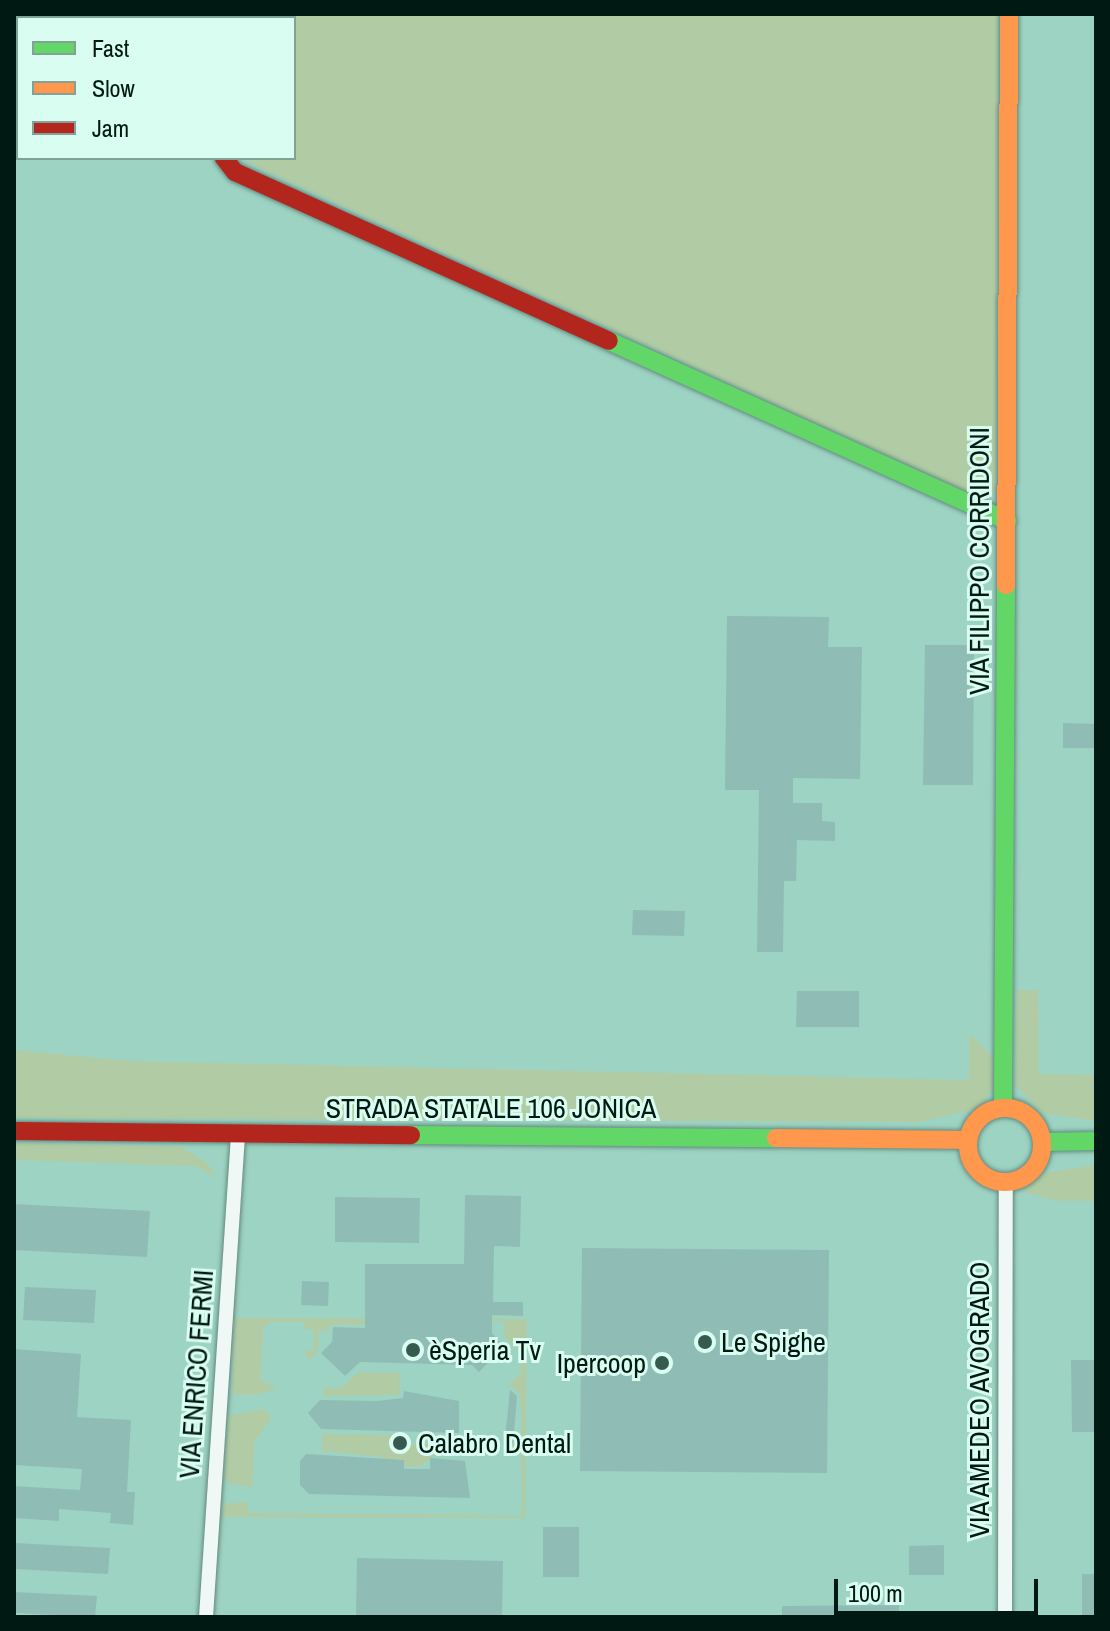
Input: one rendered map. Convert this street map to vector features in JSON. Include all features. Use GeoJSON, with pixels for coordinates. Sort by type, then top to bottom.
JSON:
{"type":"FeatureCollection","features":[{"type":"Feature","properties":{"kind":"street","name":"VIA FILIPPO CORRIDONI"},"geometry":{"type":"LineString","coordinates":[[1003,1108],[1009,14]]}},
{"type":"Feature","properties":{"kind":"street"},"geometry":{"type":"LineString","coordinates":[[226,160],[235,172],[1007,521]]}},
{"type":"Feature","properties":{"kind":"street"},"geometry":{"type":"LineString","coordinates":[[1003,1108],[1032,1119],[1042,1142],[1036,1166],[1006,1183],[975,1168],[968,1140],[984,1114],[1003,1108]]}},
{"type":"Feature","properties":{"kind":"street","name":"STRADA STATALE 106 JONICA"},"geometry":{"type":"LineString","coordinates":[[14,1131],[968,1140]]}},
{"type":"Feature","properties":{"kind":"street","name":"VIA ENRICO FERMI"},"geometry":{"type":"LineString","coordinates":[[206,1617],[238,1135]]}},
{"type":"Feature","properties":{"kind":"street"},"geometry":{"type":"LineString","coordinates":[[1042,1142],[1096,1141]]}},
{"type":"Feature","properties":{"kind":"street","name":"VIA AMEDEO AVOGRADO"},"geometry":{"type":"LineString","coordinates":[[1005,1617],[1006,1183]]}},
{"type":"Feature","properties":{"kind":"green space"},"geometry":{"type":"Polygon","coordinates":[[[263,14],[998,14],[996,490],[978,497],[245,161],[296,160],[296,16],[263,14]]]}},
{"type":"Feature","properties":{"kind":"green space"},"geometry":{"type":"Polygon","coordinates":[[[1017,990],[1038,990],[1039,1074],[1096,1075],[1096,1121],[1043,1113],[1015,1085],[1017,990]]]}},
{"type":"Feature","properties":{"kind":"green space"},"geometry":{"type":"Polygon","coordinates":[[[969,1033],[995,1059],[996,1084],[979,1108],[920,1122],[14,1118],[14,1050],[129,1061],[969,1080],[969,1033]]]}},
{"type":"Feature","properties":{"kind":"green space"},"geometry":{"type":"Polygon","coordinates":[[[14,1143],[182,1147],[208,1164],[217,1178],[196,1166],[14,1160],[14,1143]]]}},
{"type":"Feature","properties":{"kind":"green space"},"geometry":{"type":"Polygon","coordinates":[[[1096,1165],[1096,1201],[1057,1201],[1023,1191],[1043,1173],[1096,1165]]]}},
{"type":"Feature","properties":{"kind":"green space"},"geometry":{"type":"Polygon","coordinates":[[[234,1318],[527,1319],[525,1518],[221,1517],[225,1504],[248,1502],[248,1513],[522,1516],[521,1455],[509,1454],[508,1447],[522,1440],[520,1395],[509,1384],[521,1373],[520,1352],[504,1336],[504,1321],[330,1325],[329,1331],[319,1331],[318,1352],[308,1360],[304,1351],[313,1351],[314,1330],[304,1329],[304,1322],[270,1322],[263,1329],[260,1379],[277,1388],[255,1395],[232,1394],[234,1318]]]}},
{"type":"Feature","properties":{"kind":"green space"},"geometry":{"type":"Polygon","coordinates":[[[359,1372],[400,1373],[399,1395],[324,1396],[323,1388],[342,1387],[359,1372]]]}},
{"type":"Feature","properties":{"kind":"green space"},"geometry":{"type":"Polygon","coordinates":[[[265,1409],[271,1419],[254,1441],[252,1487],[229,1484],[224,1477],[228,1416],[265,1409]]]}},
{"type":"Feature","properties":{"kind":"green space"},"geometry":{"type":"Polygon","coordinates":[[[322,1434],[393,1435],[405,1444],[449,1443],[458,1452],[467,1444],[478,1445],[478,1453],[435,1456],[419,1467],[384,1465],[383,1457],[322,1451],[322,1434]]]}},
{"type":"Feature","properties":{"kind":"building"},"geometry":{"type":"Polygon","coordinates":[[[727,616],[829,617],[828,647],[862,647],[860,779],[793,778],[793,803],[822,803],[822,821],[835,822],[835,841],[797,840],[796,881],[784,881],[783,952],[757,952],[759,790],[725,790],[727,616]]]}},
{"type":"Feature","properties":{"kind":"building"},"geometry":{"type":"Polygon","coordinates":[[[925,645],[974,645],[973,785],[923,785],[925,645]]]}},
{"type":"Feature","properties":{"kind":"building"},"geometry":{"type":"Polygon","coordinates":[[[1063,723],[1096,724],[1096,748],[1063,748],[1063,723]]]}},
{"type":"Feature","properties":{"kind":"building"},"geometry":{"type":"Polygon","coordinates":[[[633,910],[685,911],[684,936],[632,935],[633,910]]]}},
{"type":"Feature","properties":{"kind":"building"},"geometry":{"type":"Polygon","coordinates":[[[797,991],[859,991],[859,1027],[796,1027],[797,991]]]}},
{"type":"Feature","properties":{"kind":"building"},"geometry":{"type":"Polygon","coordinates":[[[465,1195],[521,1196],[520,1247],[494,1246],[493,1302],[523,1302],[523,1316],[492,1315],[492,1333],[504,1347],[479,1372],[472,1365],[360,1362],[345,1376],[321,1353],[332,1342],[333,1327],[365,1328],[365,1264],[464,1264],[465,1195]]]}},
{"type":"Feature","properties":{"kind":"building"},"geometry":{"type":"Polygon","coordinates":[[[335,1197],[420,1198],[419,1243],[335,1242],[335,1197]]]}},
{"type":"Feature","properties":{"kind":"building"},"geometry":{"type":"Polygon","coordinates":[[[14,1204],[150,1211],[147,1257],[14,1250],[14,1204]]]}},
{"type":"Feature","properties":{"kind":"building","name":"Le Spighe"},"geometry":{"type":"Polygon","coordinates":[[[582,1248],[829,1250],[827,1473],[580,1471],[582,1248]]]}},
{"type":"Feature","properties":{"kind":"building"},"geometry":{"type":"Polygon","coordinates":[[[302,1281],[329,1282],[328,1306],[301,1305],[302,1281]]]}},
{"type":"Feature","properties":{"kind":"building"},"geometry":{"type":"Polygon","coordinates":[[[25,1287],[96,1290],[94,1323],[23,1320],[25,1287]]]}},
{"type":"Feature","properties":{"kind":"building"},"geometry":{"type":"Polygon","coordinates":[[[14,1349],[81,1354],[77,1417],[131,1420],[127,1492],[135,1492],[133,1525],[110,1523],[111,1513],[59,1509],[59,1521],[14,1518],[14,1486],[80,1490],[82,1469],[14,1465],[14,1349]]]}},
{"type":"Feature","properties":{"kind":"building"},"geometry":{"type":"Polygon","coordinates":[[[1071,1360],[1096,1360],[1096,1432],[1072,1432],[1071,1360]]]}},
{"type":"Feature","properties":{"kind":"building"},"geometry":{"type":"Polygon","coordinates":[[[510,1390],[517,1396],[513,1445],[505,1439],[510,1390]]]}},
{"type":"Feature","properties":{"kind":"building"},"geometry":{"type":"Polygon","coordinates":[[[404,1391],[459,1401],[459,1433],[321,1429],[308,1413],[320,1400],[377,1401],[403,1398],[404,1391]]]}},
{"type":"Feature","properties":{"kind":"building"},"geometry":{"type":"Polygon","coordinates":[[[306,1454],[404,1460],[404,1469],[430,1469],[430,1458],[465,1461],[470,1498],[309,1494],[300,1485],[300,1461],[306,1454]]]}},
{"type":"Feature","properties":{"kind":"building"},"geometry":{"type":"Polygon","coordinates":[[[543,1527],[579,1527],[579,1577],[543,1577],[543,1527]]]}},
{"type":"Feature","properties":{"kind":"building"},"geometry":{"type":"Polygon","coordinates":[[[14,1543],[110,1548],[108,1574],[14,1569],[14,1543]]]}},
{"type":"Feature","properties":{"kind":"building"},"geometry":{"type":"Polygon","coordinates":[[[944,1545],[944,1575],[909,1575],[909,1546],[944,1545]]]}},
{"type":"Feature","properties":{"kind":"building"},"geometry":{"type":"Polygon","coordinates":[[[357,1558],[503,1561],[502,1617],[356,1617],[357,1558]]]}},
{"type":"Feature","properties":{"kind":"building"},"geometry":{"type":"Polygon","coordinates":[[[1082,1574],[1096,1574],[1096,1617],[1082,1617],[1082,1574]]]}},
{"type":"Feature","properties":{"kind":"building"},"geometry":{"type":"Polygon","coordinates":[[[14,1592],[97,1596],[95,1617],[14,1613],[14,1592]]]}},
{"type":"Feature","properties":{"kind":"building"},"geometry":{"type":"Polygon","coordinates":[[[899,1605],[899,1617],[782,1617],[782,1606],[899,1605]]]}},
{"type":"Feature","properties":{"kind":"traffic: fast"},"geometry":{"type":"LineString","coordinates":[[609,341],[1007,521]]}},
{"type":"Feature","properties":{"kind":"traffic: fast"},"geometry":{"type":"LineString","coordinates":[[1003,1108],[1006,585]]}},
{"type":"Feature","properties":{"kind":"traffic: fast"},"geometry":{"type":"LineString","coordinates":[[411,1135],[776,1138]]}},
{"type":"Feature","properties":{"kind":"traffic: fast"},"geometry":{"type":"LineString","coordinates":[[1042,1142],[1096,1141]]}},
{"type":"Feature","properties":{"kind":"traffic: slow"},"geometry":{"type":"LineString","coordinates":[[1006,585],[1009,14]]}},
{"type":"Feature","properties":{"kind":"traffic: slow"},"geometry":{"type":"LineString","coordinates":[[998,1108],[1012,1108],[1026,1114],[1036,1124],[1042,1145],[1036,1166],[1026,1176],[1012,1182],[998,1182],[984,1176],[974,1166],[968,1152],[968,1138],[974,1124],[984,1114],[998,1108]]}},
{"type":"Feature","properties":{"kind":"traffic: slow"},"geometry":{"type":"LineString","coordinates":[[776,1138],[968,1140]]}},
{"type":"Feature","properties":{"kind":"traffic: jam"},"geometry":{"type":"LineString","coordinates":[[226,160],[235,172],[609,341]]}},
{"type":"Feature","properties":{"kind":"traffic: jam"},"geometry":{"type":"LineString","coordinates":[[14,1131],[411,1135]]}},
{"type":"Feature","properties":{"kind":"place","name":"Le Spighe"},"geometry":{"type":"Point","coordinates":[705,1342]}},
{"type":"Feature","properties":{"kind":"place","name":"èSperia Tv"},"geometry":{"type":"Point","coordinates":[413,1350]}},
{"type":"Feature","properties":{"kind":"place","name":"Ipercoop"},"geometry":{"type":"Point","coordinates":[662,1363]}},
{"type":"Feature","properties":{"kind":"place","name":"Calabro Dental"},"geometry":{"type":"Point","coordinates":[400,1443]}}]}
